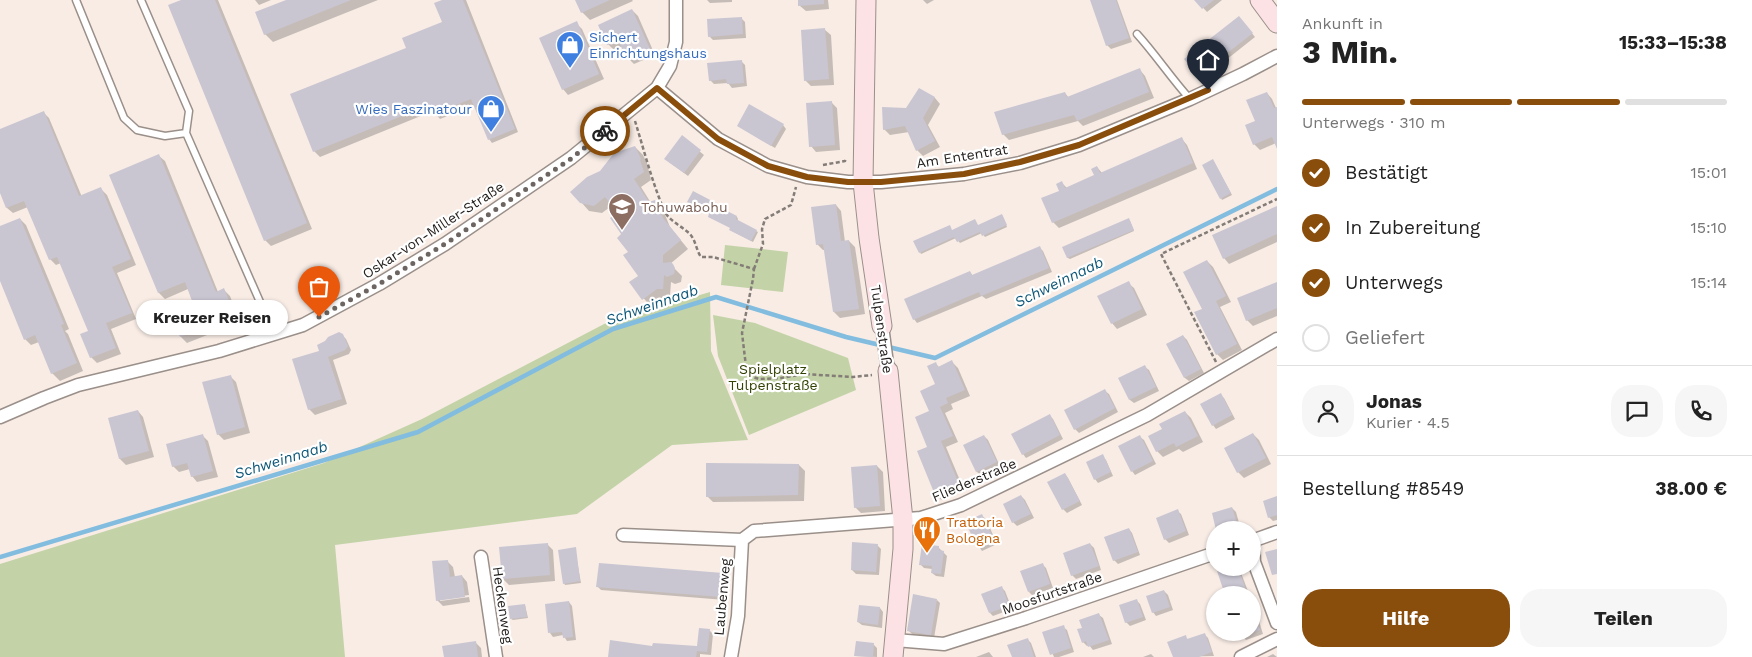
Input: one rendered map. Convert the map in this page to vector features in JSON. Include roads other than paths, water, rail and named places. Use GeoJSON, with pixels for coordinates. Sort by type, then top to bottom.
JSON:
{"type":"FeatureCollection","features":[{"type":"Feature","properties":{"kind":"street","name":"Oskar-von-Miller-Straße"},"geometry":{"type":"LineString","coordinates":[[0,417],[86,382],[219,351],[303,325],[379,284],[445,244],[572,158],[657,88],[670,66],[676,42],[676,0]]}},
{"type":"Feature","properties":{"kind":"street","name":"Tulpenstraße"},"geometry":{"type":"LineString","coordinates":[[866,0],[862,182],[888,371],[903,520],[903,549],[894,649]]}},
{"type":"Feature","properties":{"kind":"street"},"geometry":{"type":"LineString","coordinates":[[1260,0],[1277,23]]}},
{"type":"Feature","properties":{"kind":"street","name":"Am Ententrat"},"geometry":{"type":"LineString","coordinates":[[657,88],[718,139],[768,166],[800,174],[848,182],[881,182],[964,174],[1020,162],[1079,145],[1190,99],[1277,56]]}},
{"type":"Feature","properties":{"kind":"street","name":"Fliederstraße"},"geometry":{"type":"LineString","coordinates":[[623,534],[742,540],[754,531],[921,518],[960,505],[1147,415],[1277,339]]}},
{"type":"Feature","properties":{"kind":"street"},"geometry":{"type":"LineString","coordinates":[[1261,537],[1277,532]]}},
{"type":"Feature","properties":{"kind":"street","name":"Laubenweg"},"geometry":{"type":"LineString","coordinates":[[731,657],[738,616],[742,540]]}},
{"type":"Feature","properties":{"kind":"street","name":"Moosfurtstraße"},"geometry":{"type":"LineString","coordinates":[[894,649],[944,644],[1206,556]]}},
{"type":"Feature","properties":{"kind":"street","name":"Heckenweg"},"geometry":{"type":"LineString","coordinates":[[481,557],[496,657]]}},
{"type":"Feature","properties":{"kind":"street"},"geometry":{"type":"LineString","coordinates":[[1259,576],[1277,623]]}},
{"type":"Feature","properties":{"kind":"street"},"geometry":{"type":"LineString","coordinates":[[1241,657],[1277,639]]}},
{"type":"Feature","properties":{"kind":"lane"},"geometry":{"type":"LineString","coordinates":[[76,0],[124,118],[137,130],[165,136],[186,133]]}},
{"type":"Feature","properties":{"kind":"lane"},"geometry":{"type":"LineString","coordinates":[[141,0],[189,111],[186,133],[274,334]]}},
{"type":"Feature","properties":{"kind":"lane"},"geometry":{"type":"LineString","coordinates":[[1137,34],[1152,50],[1176,84],[1190,99]]}},
{"type":"Feature","properties":{"kind":"waterway","name":"Schweinnaab"},"geometry":{"type":"LineString","coordinates":[[0,557],[418,432],[613,329],[716,297],[846,337],[935,358],[1277,189]]}},
{"type":"Feature","properties":{"kind":"place","name":"Sichert Einrichtungshaus"},"geometry":{"type":"Point","coordinates":[570,69]}},
{"type":"Feature","properties":{"kind":"place","name":"Wies Faszinatour"},"geometry":{"type":"Point","coordinates":[491,133]}},
{"type":"Feature","properties":{"kind":"place","name":"Tohuwabohu"},"geometry":{"type":"Point","coordinates":[622,231]}},
{"type":"Feature","properties":{"kind":"place","name":"Kreuzer Reisen"},"geometry":{"type":"Point","coordinates":[319,317]}},
{"type":"Feature","properties":{"kind":"place","name":"Trattoria Bologna"},"geometry":{"type":"Point","coordinates":[927,554]}},
{"type":"Feature","properties":{"kind":"park label","name":"Spielplatz Tulpenstraße"},"geometry":{"type":"Point","coordinates":[773,378]}}]}
